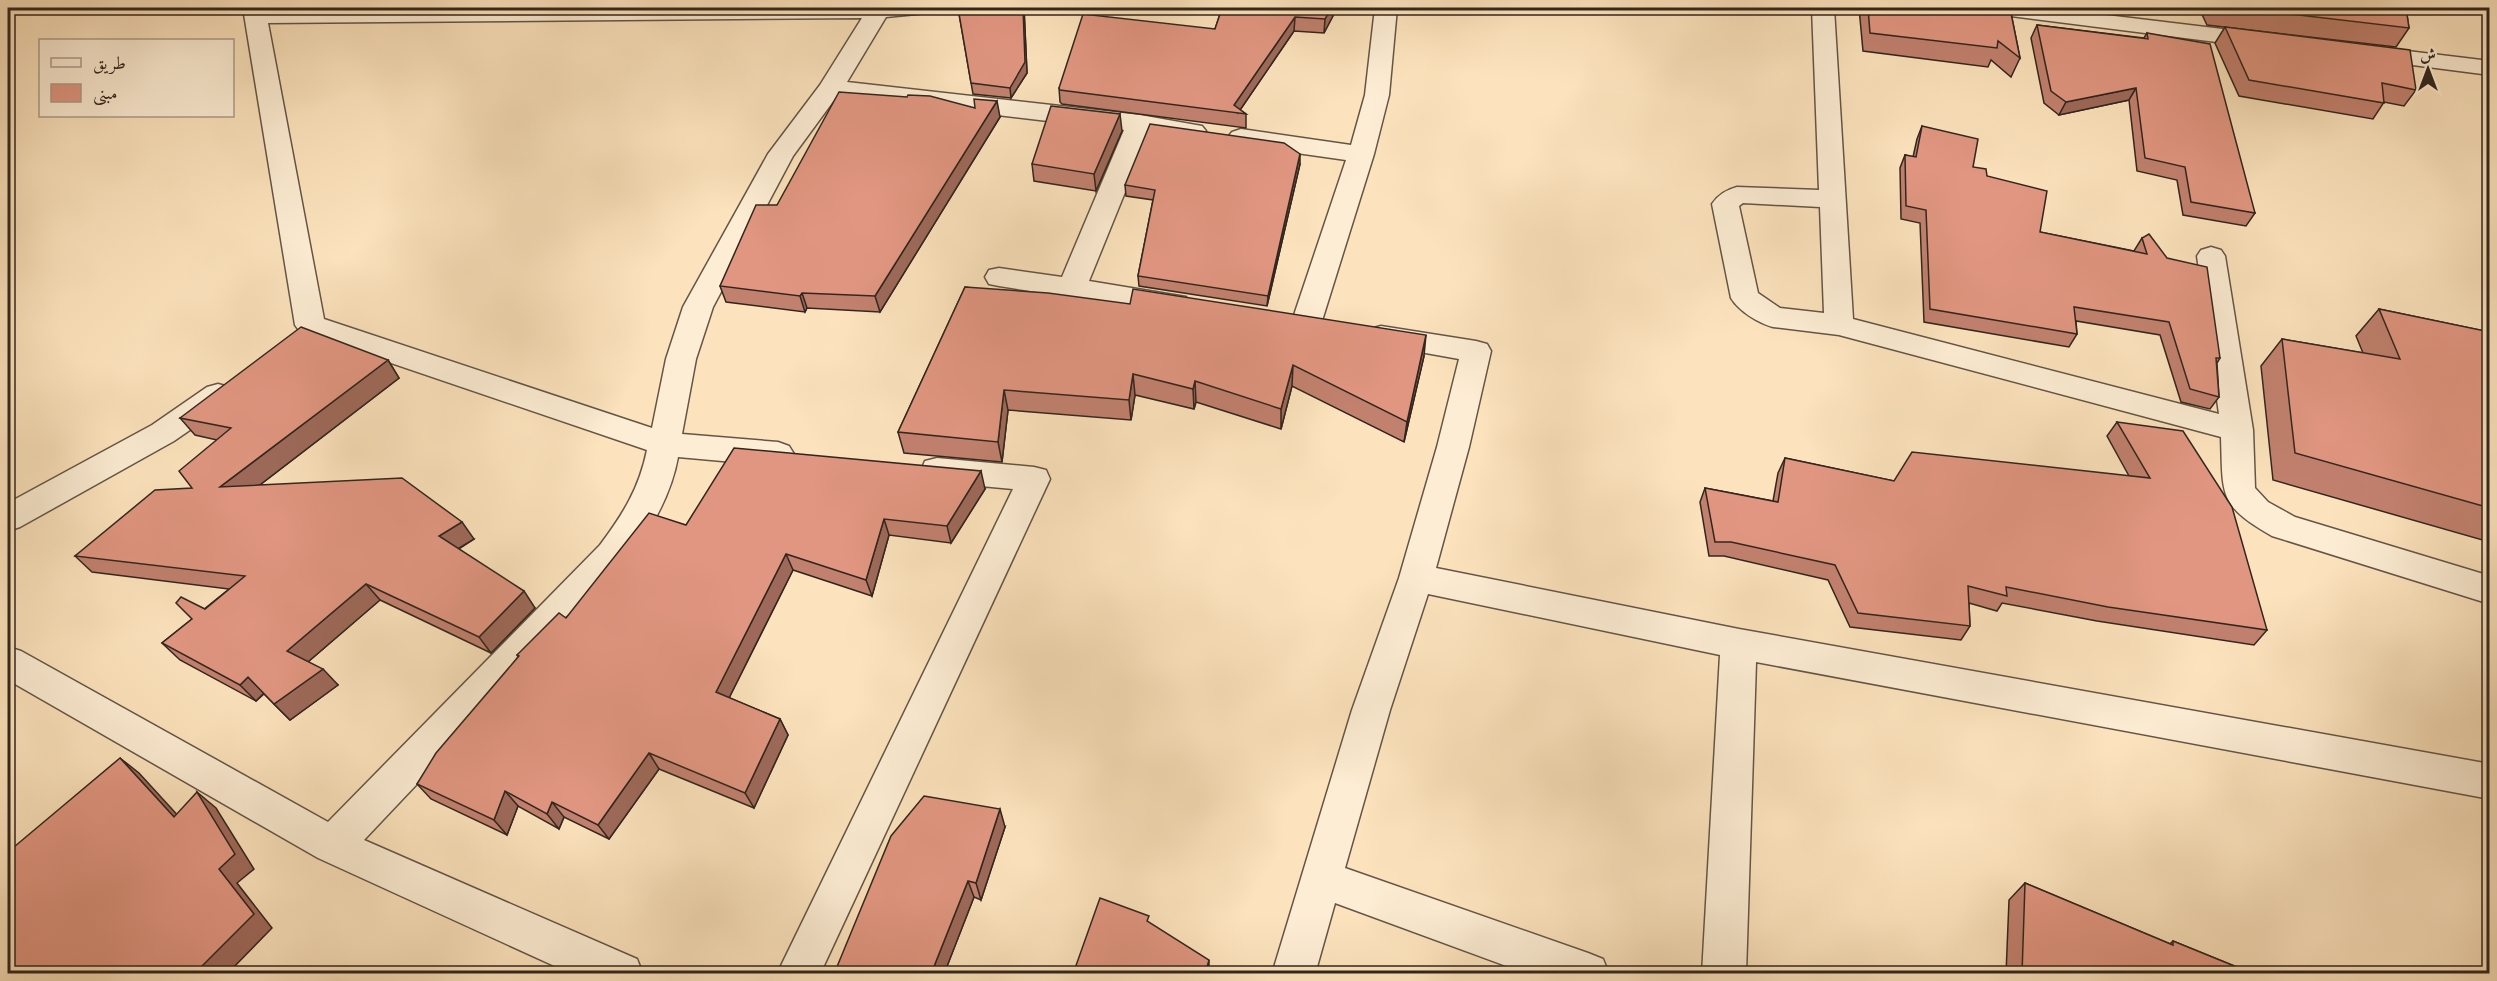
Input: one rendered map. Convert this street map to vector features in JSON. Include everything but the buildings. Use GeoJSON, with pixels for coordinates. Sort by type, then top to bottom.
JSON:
{"type":"FeatureCollection","features":[{"type":"Feature","properties":{"kind":"street"},"geometry":{"type":"LineString","coordinates":[[310,325],[254,12],[878,11],[919,8]]}},
{"type":"Feature","properties":{"kind":"street"},"geometry":{"type":"LineString","coordinates":[[1293,974],[1371,710],[1416,578],[1453,447],[1476,351],[1317,326],[1377,95],[1386,8]]}},
{"type":"Feature","properties":{"kind":"street"},"geometry":{"type":"LineString","coordinates":[[1823,8],[1839,325]]}},
{"type":"Feature","properties":{"kind":"street"},"geometry":{"type":"LineString","coordinates":[[2003,8],[2086,14],[2289,44]]}},
{"type":"Feature","properties":{"kind":"street"},"geometry":{"type":"LineString","coordinates":[[332,844],[612,555],[646,503],[658,477],[681,359],[698,307],[781,154],[831,88],[878,11]]}},
{"type":"Feature","properties":{"kind":"street"},"geometry":{"type":"LineString","coordinates":[[2348,51],[2490,68]]}},
{"type":"Feature","properties":{"kind":"street"},"geometry":{"type":"LineString","coordinates":[[831,88],[1140,123],[1361,154]]}},
{"type":"Feature","properties":{"kind":"street"},"geometry":{"type":"LineString","coordinates":[[1072,288],[1140,123]]}},
{"type":"Feature","properties":{"kind":"street"},"geometry":{"type":"LineString","coordinates":[[1832,199],[1737,195],[1725,204],[1745,298],[1773,317],[1839,325],[2237,430]]}},
{"type":"Feature","properties":{"kind":"street"},"geometry":{"type":"LineString","coordinates":[[2211,256],[2237,430],[2239,491],[2256,511],[2283,528],[2490,590]]}},
{"type":"Feature","properties":{"kind":"street"},"geometry":{"type":"LineString","coordinates":[[999,277],[1200,308]]}},
{"type":"Feature","properties":{"kind":"street"},"geometry":{"type":"LineString","coordinates":[[285,345],[310,325]]}},
{"type":"Feature","properties":{"kind":"street"},"geometry":{"type":"LineString","coordinates":[[310,325],[664,444],[803,457]]}},
{"type":"Feature","properties":{"kind":"street"},"geometry":{"type":"LineString","coordinates":[[8,518],[163,433],[244,377]]}},
{"type":"Feature","properties":{"kind":"street"},"geometry":{"type":"LineString","coordinates":[[798,974],[1034,479],[907,467]]}},
{"type":"Feature","properties":{"kind":"street"},"geometry":{"type":"LineString","coordinates":[[1416,578],[1739,644],[2490,782]]}},
{"type":"Feature","properties":{"kind":"street"},"geometry":{"type":"LineString","coordinates":[[1724,974],[1739,644]]}},
{"type":"Feature","properties":{"kind":"street"},"geometry":{"type":"LineString","coordinates":[[8,662],[332,844],[622,974]]}},
{"type":"Feature","properties":{"kind":"street"},"geometry":{"type":"LineString","coordinates":[[1321,879],[1588,974]]}}]}
